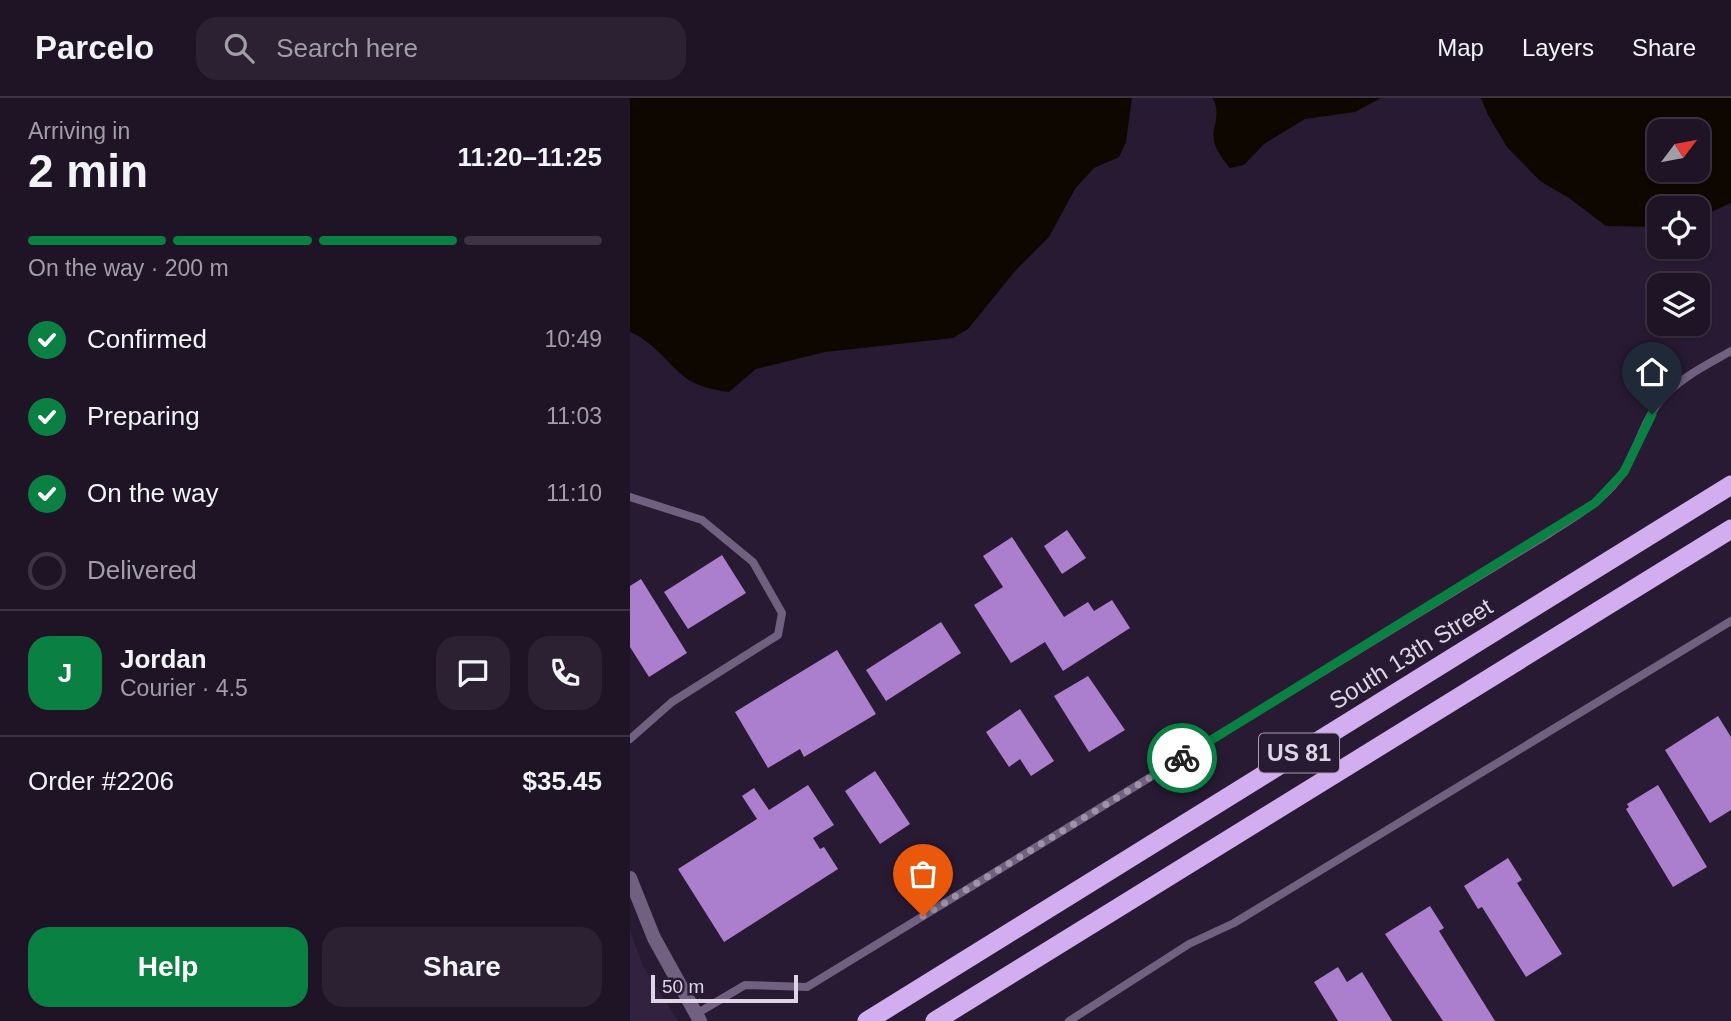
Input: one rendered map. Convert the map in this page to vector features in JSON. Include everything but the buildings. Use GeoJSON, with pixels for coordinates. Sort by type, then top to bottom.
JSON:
{"type":"FeatureCollection","features":[{"type":"Feature","properties":{"kind":"highway","name":"South 13th Street"},"geometry":{"type":"LineString","coordinates":[[867,1021],[1731,485]]}},
{"type":"Feature","properties":{"kind":"highway","name":"US 81"},"geometry":{"type":"LineString","coordinates":[[935,1021],[1731,528]]}},
{"type":"Feature","properties":{"kind":"street"},"geometry":{"type":"LineString","coordinates":[[630,878],[654,938],[698,1017]]}},
{"type":"Feature","properties":{"kind":"lane"},"geometry":{"type":"LineString","coordinates":[[698,1017],[745,985],[807,987],[1550,533],[1595,503],[1624,472],[1643,427],[1661,400],[1678,383],[1728,352],[1731,362]]}},
{"type":"Feature","properties":{"kind":"lane"},"geometry":{"type":"LineString","coordinates":[[630,497],[702,520],[753,562],[782,613],[778,635],[672,702],[630,739]]}},
{"type":"Feature","properties":{"kind":"lane"},"geometry":{"type":"LineString","coordinates":[[1069,1021],[1189,944],[1234,923],[1731,621]]}},
{"type":"Feature","properties":{"kind":"shaded area"},"geometry":{"type":"Polygon","coordinates":[[[630,98],[1132,98],[1126,142],[1119,157],[1094,168],[1075,189],[1049,237],[1016,270],[968,329],[953,338],[825,352],[756,369],[729,392],[704,387],[687,379],[652,346],[630,332],[630,98]]]}},
{"type":"Feature","properties":{"kind":"shaded area"},"geometry":{"type":"Polygon","coordinates":[[[1213,98],[1381,98],[1355,112],[1305,119],[1264,144],[1244,165],[1230,168],[1215,145],[1216,108],[1213,98]]]}},
{"type":"Feature","properties":{"kind":"shaded area"},"geometry":{"type":"Polygon","coordinates":[[[1481,98],[1731,98],[1731,203],[1710,213],[1710,196],[1647,196],[1647,227],[1606,226],[1569,198],[1540,181],[1507,147],[1481,98]]]}},
{"type":"Feature","properties":{"kind":"shaded area"},"geometry":{"type":"Polygon","coordinates":[[[630,931],[643,966],[678,1021],[630,1021],[630,931]]]}},
{"type":"Feature","properties":{"kind":"way so far"},"geometry":{"type":"LineString","coordinates":[[923,916],[1182,758]]}},
{"type":"Feature","properties":{"kind":"route"},"geometry":{"type":"LineString","coordinates":[[1182,758],[1595,503],[1624,472],[1643,427],[1652,414]]}}]}
